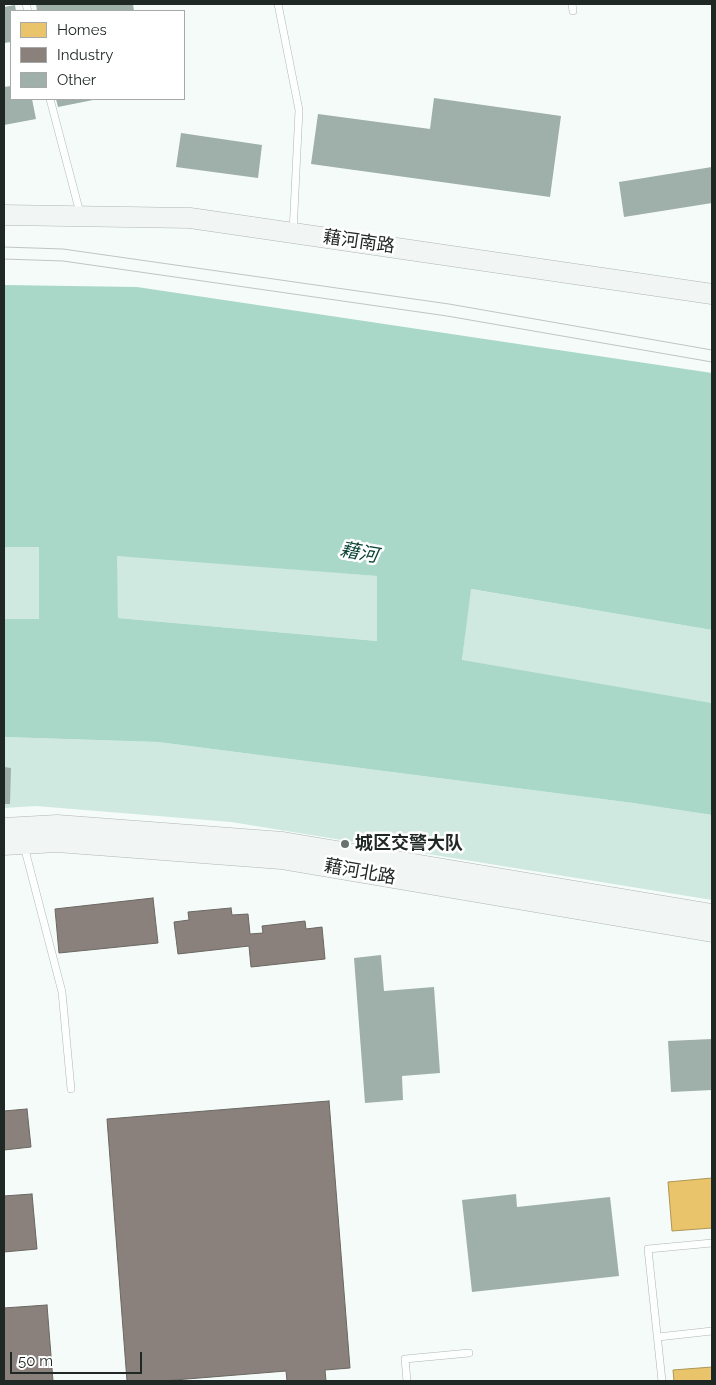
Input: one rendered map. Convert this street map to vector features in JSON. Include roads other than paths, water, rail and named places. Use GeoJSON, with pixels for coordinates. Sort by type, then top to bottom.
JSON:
{"type":"FeatureCollection","features":[{"type":"Feature","properties":{"kind":"main road","name":"藉河南路"},"geometry":{"type":"LineString","coordinates":[[4,215],[190,218],[712,294]]}},
{"type":"Feature","properties":{"kind":"main road","name":"藉河北路"},"geometry":{"type":"LineString","coordinates":[[4,828],[57,825],[283,842],[712,914]]}},
{"type":"Feature","properties":{"kind":"main road","name":"藉河北路"},"geometry":{"type":"LineString","coordinates":[[14,844],[56,842],[281,859],[712,932]]}},
{"type":"Feature","properties":{"kind":"lane"},"geometry":{"type":"LineString","coordinates":[[278,4],[298,110],[293,233]]}},
{"type":"Feature","properties":{"kind":"lane"},"geometry":{"type":"LineString","coordinates":[[50,100],[80,216]]}},
{"type":"Feature","properties":{"kind":"lane"},"geometry":{"type":"LineString","coordinates":[[14,844],[62,992],[71,1089]]}},
{"type":"Feature","properties":{"kind":"lane"},"geometry":{"type":"LineString","coordinates":[[662,1381],[648,1249],[712,1243]]}},
{"type":"Feature","properties":{"kind":"lane"},"geometry":{"type":"LineString","coordinates":[[658,1337],[712,1331]]}},
{"type":"Feature","properties":{"kind":"lane"},"geometry":{"type":"LineString","coordinates":[[407,1381],[405,1359],[469,1353]]}},
{"type":"Feature","properties":{"kind":"water","name":"藉河"},"geometry":{"type":"Polygon","coordinates":[[[4,285],[137,287],[712,373],[712,630],[471,589],[462,660],[712,703],[712,815],[633,803],[158,742],[4,737],[4,619],[39,619],[39,547],[4,547],[4,285]],[[117,556],[118,618],[377,641],[377,576],[117,556]]]}},
{"type":"Feature","properties":{"kind":"tram line"},"geometry":{"type":"LineString","coordinates":[[4,247],[63,249],[449,304],[712,350]]}},
{"type":"Feature","properties":{"kind":"tram line"},"geometry":{"type":"LineString","coordinates":[[4,259],[63,261],[447,316],[712,362]]}},
{"type":"Feature","properties":{"kind":"place","name":"城区交警大队"},"geometry":{"type":"Point","coordinates":[345,844]}}]}
